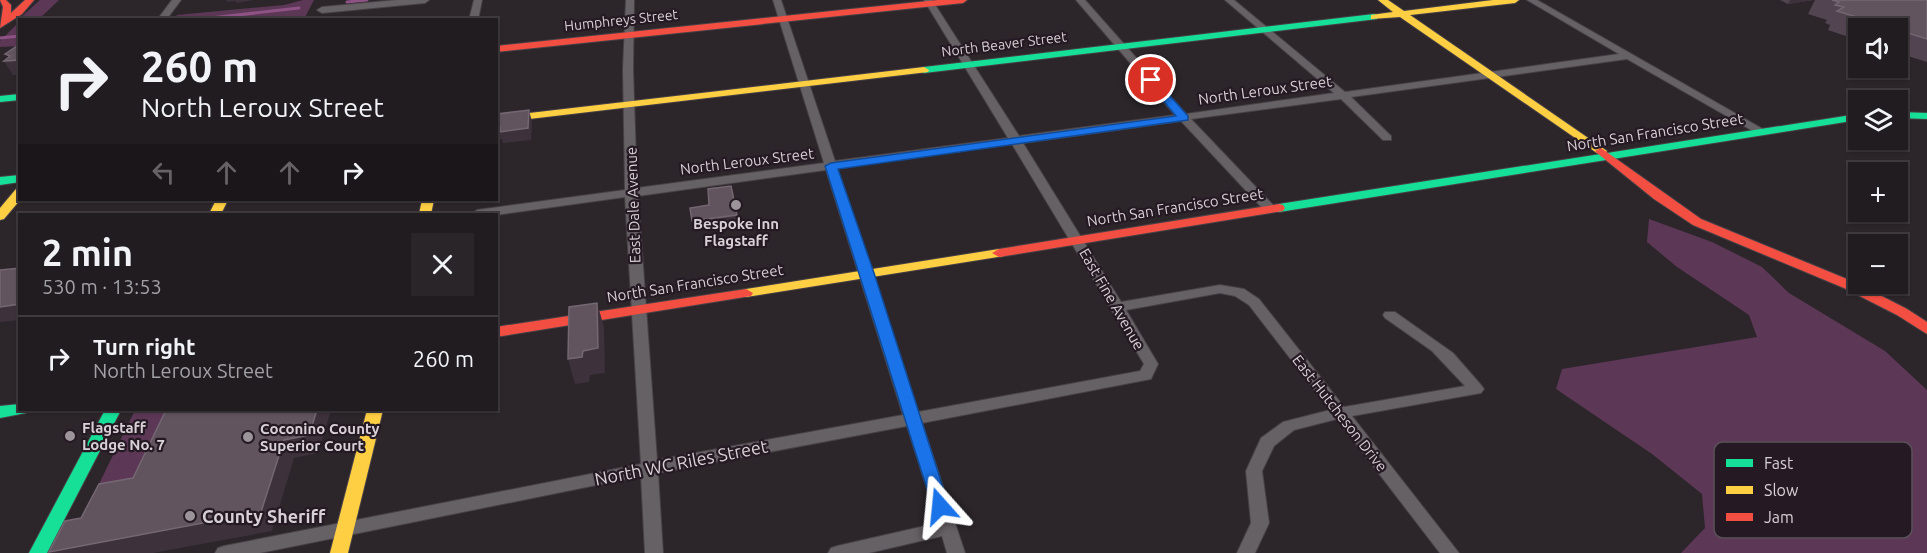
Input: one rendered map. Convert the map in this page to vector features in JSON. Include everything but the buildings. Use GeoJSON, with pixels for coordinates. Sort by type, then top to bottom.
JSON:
{"type":"FeatureCollection","features":[{"type":"Feature","properties":{"kind":"street"},"geometry":{"type":"LineString","coordinates":[[0,24],[19,12],[30,0]]}},
{"type":"Feature","properties":{"kind":"street"},"geometry":{"type":"LineString","coordinates":[[162,18],[177,0]]}},
{"type":"Feature","properties":{"kind":"street"},"geometry":{"type":"LineString","coordinates":[[320,15],[328,0]]}},
{"type":"Feature","properties":{"kind":"street"},"geometry":{"type":"LineString","coordinates":[[320,15],[425,0]]}},
{"type":"Feature","properties":{"kind":"street"},"geometry":{"type":"LineString","coordinates":[[474,18],[478,0]]}},
{"type":"Feature","properties":{"kind":"street","name":"East Dale Avenue"},"geometry":{"type":"LineString","coordinates":[[630,0],[628,36],[632,193],[654,553]]}},
{"type":"Feature","properties":{"kind":"street"},"geometry":{"type":"LineString","coordinates":[[777,0],[956,553]]}},
{"type":"Feature","properties":{"kind":"street","name":"Humphreys Street"},"geometry":{"type":"LineString","coordinates":[[498,50],[963,0]]}},
{"type":"Feature","properties":{"kind":"street"},"geometry":{"type":"LineString","coordinates":[[1080,0],[1184,118],[1269,208]]}},
{"type":"Feature","properties":{"kind":"street"},"geometry":{"type":"LineString","coordinates":[[1229,0],[1344,96],[1387,138]]}},
{"type":"Feature","properties":{"kind":"street"},"geometry":{"type":"LineString","coordinates":[[1382,0],[1610,157],[1641,185],[1708,228],[1846,281],[1875,296],[1927,329]]}},
{"type":"Feature","properties":{"kind":"street","name":"North Beaver Street"},"geometry":{"type":"LineString","coordinates":[[498,120],[1515,0]]}},
{"type":"Feature","properties":{"kind":"street"},"geometry":{"type":"LineString","coordinates":[[1531,0],[1761,132]]}},
{"type":"Feature","properties":{"kind":"street"},"geometry":{"type":"LineString","coordinates":[[0,24],[8,11],[6,2]]}},
{"type":"Feature","properties":{"kind":"street","name":"East Fine Avenue"},"geometry":{"type":"LineString","coordinates":[[929,2],[1078,240],[1151,364],[1146,375],[1139,377]]}},
{"type":"Feature","properties":{"kind":"street","name":"North Leroux Street"},"geometry":{"type":"LineString","coordinates":[[484,213],[1629,56]]}},
{"type":"Feature","properties":{"kind":"street"},"geometry":{"type":"LineString","coordinates":[[0,99],[18,97]]}},
{"type":"Feature","properties":{"kind":"street"},"geometry":{"type":"LineString","coordinates":[[1908,115],[1927,116]]}},
{"type":"Feature","properties":{"kind":"street","name":"North San Francisco Street"},"geometry":{"type":"LineString","coordinates":[[498,332],[1269,208],[1848,119]]}},
{"type":"Feature","properties":{"kind":"street"},"geometry":{"type":"LineString","coordinates":[[0,181],[18,178]]}},
{"type":"Feature","properties":{"kind":"street"},"geometry":{"type":"LineString","coordinates":[[0,216],[18,194]]}},
{"type":"Feature","properties":{"kind":"street","name":"East Hutcheson Drive"},"geometry":{"type":"LineString","coordinates":[[1117,307],[1220,289],[1239,292],[1254,302],[1450,553]]}},
{"type":"Feature","properties":{"kind":"street"},"geometry":{"type":"LineString","coordinates":[[1246,553],[1260,523],[1254,471],[1267,442],[1289,426],[1340,413],[1476,389],[1468,378],[1434,345],[1390,315]]}},
{"type":"Feature","properties":{"kind":"street","name":"North WC Riles Street"},"geometry":{"type":"LineString","coordinates":[[224,553],[650,468],[1139,377]]}},
{"type":"Feature","properties":{"kind":"street"},"geometry":{"type":"LineString","coordinates":[[0,412],[18,409]]}},
{"type":"Feature","properties":{"kind":"street"},"geometry":{"type":"LineString","coordinates":[[38,553],[112,411]]}},
{"type":"Feature","properties":{"kind":"street"},"geometry":{"type":"LineString","coordinates":[[339,553],[375,411]]}},
{"type":"Feature","properties":{"kind":"street"},"geometry":{"type":"LineString","coordinates":[[837,553],[947,528]]}},
{"type":"Feature","properties":{"kind":"shaded area"},"geometry":{"type":"Polygon","coordinates":[[[40,0],[59,0],[40,18],[20,18],[40,0]]]}},
{"type":"Feature","properties":{"kind":"shaded area"},"geometry":{"type":"Polygon","coordinates":[[[303,0],[314,0],[305,18],[175,18],[177,15],[284,5],[303,0]]]}},
{"type":"Feature","properties":{"kind":"shaded area"},"geometry":{"type":"Polygon","coordinates":[[[18,20],[18,46],[0,47],[0,41],[17,24],[18,20]]]}},
{"type":"Feature","properties":{"kind":"shaded area"},"geometry":{"type":"Polygon","coordinates":[[[1649,219],[1712,242],[1762,267],[1789,293],[1885,351],[1927,390],[1927,553],[1681,553],[1705,528],[1702,494],[1652,454],[1556,389],[1562,369],[1757,337],[1749,315],[1677,267],[1647,242],[1649,219]]]}},
{"type":"Feature","properties":{"kind":"shaded area"},"geometry":{"type":"Polygon","coordinates":[[[135,411],[163,411],[174,417],[149,477],[98,486],[135,411]]]}},
{"type":"Feature","properties":{"kind":"waterway"},"geometry":{"type":"LineString","coordinates":[[347,2],[367,0]]}},
{"type":"Feature","properties":{"kind":"waterway"},"geometry":{"type":"LineString","coordinates":[[211,18],[299,8]]}},
{"type":"Feature","properties":{"kind":"waterway"},"geometry":{"type":"LineString","coordinates":[[0,38],[18,36]]}},
{"type":"Feature","properties":{"kind":"traffic: fast"},"geometry":{"type":"LineString","coordinates":[[924,70],[1374,17]]}},
{"type":"Feature","properties":{"kind":"traffic: fast"},"geometry":{"type":"LineString","coordinates":[[0,99],[18,97]]}},
{"type":"Feature","properties":{"kind":"traffic: fast"},"geometry":{"type":"LineString","coordinates":[[1908,115],[1927,116]]}},
{"type":"Feature","properties":{"kind":"traffic: fast"},"geometry":{"type":"LineString","coordinates":[[1279,208],[1848,119]]}},
{"type":"Feature","properties":{"kind":"traffic: fast"},"geometry":{"type":"LineString","coordinates":[[0,181],[18,178]]}},
{"type":"Feature","properties":{"kind":"traffic: fast"},"geometry":{"type":"LineString","coordinates":[[0,412],[18,409]]}},
{"type":"Feature","properties":{"kind":"traffic: fast"},"geometry":{"type":"LineString","coordinates":[[38,553],[112,411]]}},
{"type":"Feature","properties":{"kind":"traffic: slow"},"geometry":{"type":"LineString","coordinates":[[1382,0],[1601,151]]}},
{"type":"Feature","properties":{"kind":"traffic: slow"},"geometry":{"type":"LineString","coordinates":[[1374,17],[1515,0]]}},
{"type":"Feature","properties":{"kind":"traffic: slow"},"geometry":{"type":"LineString","coordinates":[[498,120],[924,70]]}},
{"type":"Feature","properties":{"kind":"traffic: slow"},"geometry":{"type":"LineString","coordinates":[[0,216],[18,194]]}},
{"type":"Feature","properties":{"kind":"traffic: slow"},"geometry":{"type":"LineString","coordinates":[[216,213],[222,201]]}},
{"type":"Feature","properties":{"kind":"traffic: slow"},"geometry":{"type":"LineString","coordinates":[[425,213],[428,201]]}},
{"type":"Feature","properties":{"kind":"traffic: slow"},"geometry":{"type":"LineString","coordinates":[[746,293],[999,253]]}},
{"type":"Feature","properties":{"kind":"traffic: slow"},"geometry":{"type":"LineString","coordinates":[[339,553],[375,411]]}},
{"type":"Feature","properties":{"kind":"traffic: jam"},"geometry":{"type":"LineString","coordinates":[[0,25],[6,17],[8,7],[1,0]]}},
{"type":"Feature","properties":{"kind":"traffic: jam"},"geometry":{"type":"LineString","coordinates":[[1,24],[19,12],[30,0]]}},
{"type":"Feature","properties":{"kind":"traffic: jam"},"geometry":{"type":"LineString","coordinates":[[498,49],[963,0]]}},
{"type":"Feature","properties":{"kind":"traffic: jam"},"geometry":{"type":"LineString","coordinates":[[1601,151],[1658,196],[1697,222],[1849,285],[1902,312],[1927,329]]}},
{"type":"Feature","properties":{"kind":"traffic: jam"},"geometry":{"type":"LineString","coordinates":[[999,253],[1279,208]]}},
{"type":"Feature","properties":{"kind":"traffic: jam"},"geometry":{"type":"LineString","coordinates":[[498,332],[746,293]]}},
{"type":"Feature","properties":{"kind":"place","name":"Bespoke Inn Flagstaff"},"geometry":{"type":"Point","coordinates":[736,205]}},
{"type":"Feature","properties":{"kind":"place","name":"Flagstaff Lodge No. 7"},"geometry":{"type":"Point","coordinates":[70,436]}},
{"type":"Feature","properties":{"kind":"place","name":"Coconino County Superior Court"},"geometry":{"type":"Point","coordinates":[248,437]}},
{"type":"Feature","properties":{"kind":"place","name":"County Sheriff"},"geometry":{"type":"Point","coordinates":[190,516]}},
{"type":"Feature","properties":{"kind":"route"},"geometry":{"type":"LineString","coordinates":[[940,506],[831,166],[1184,118],[1151,80]]}}]}
